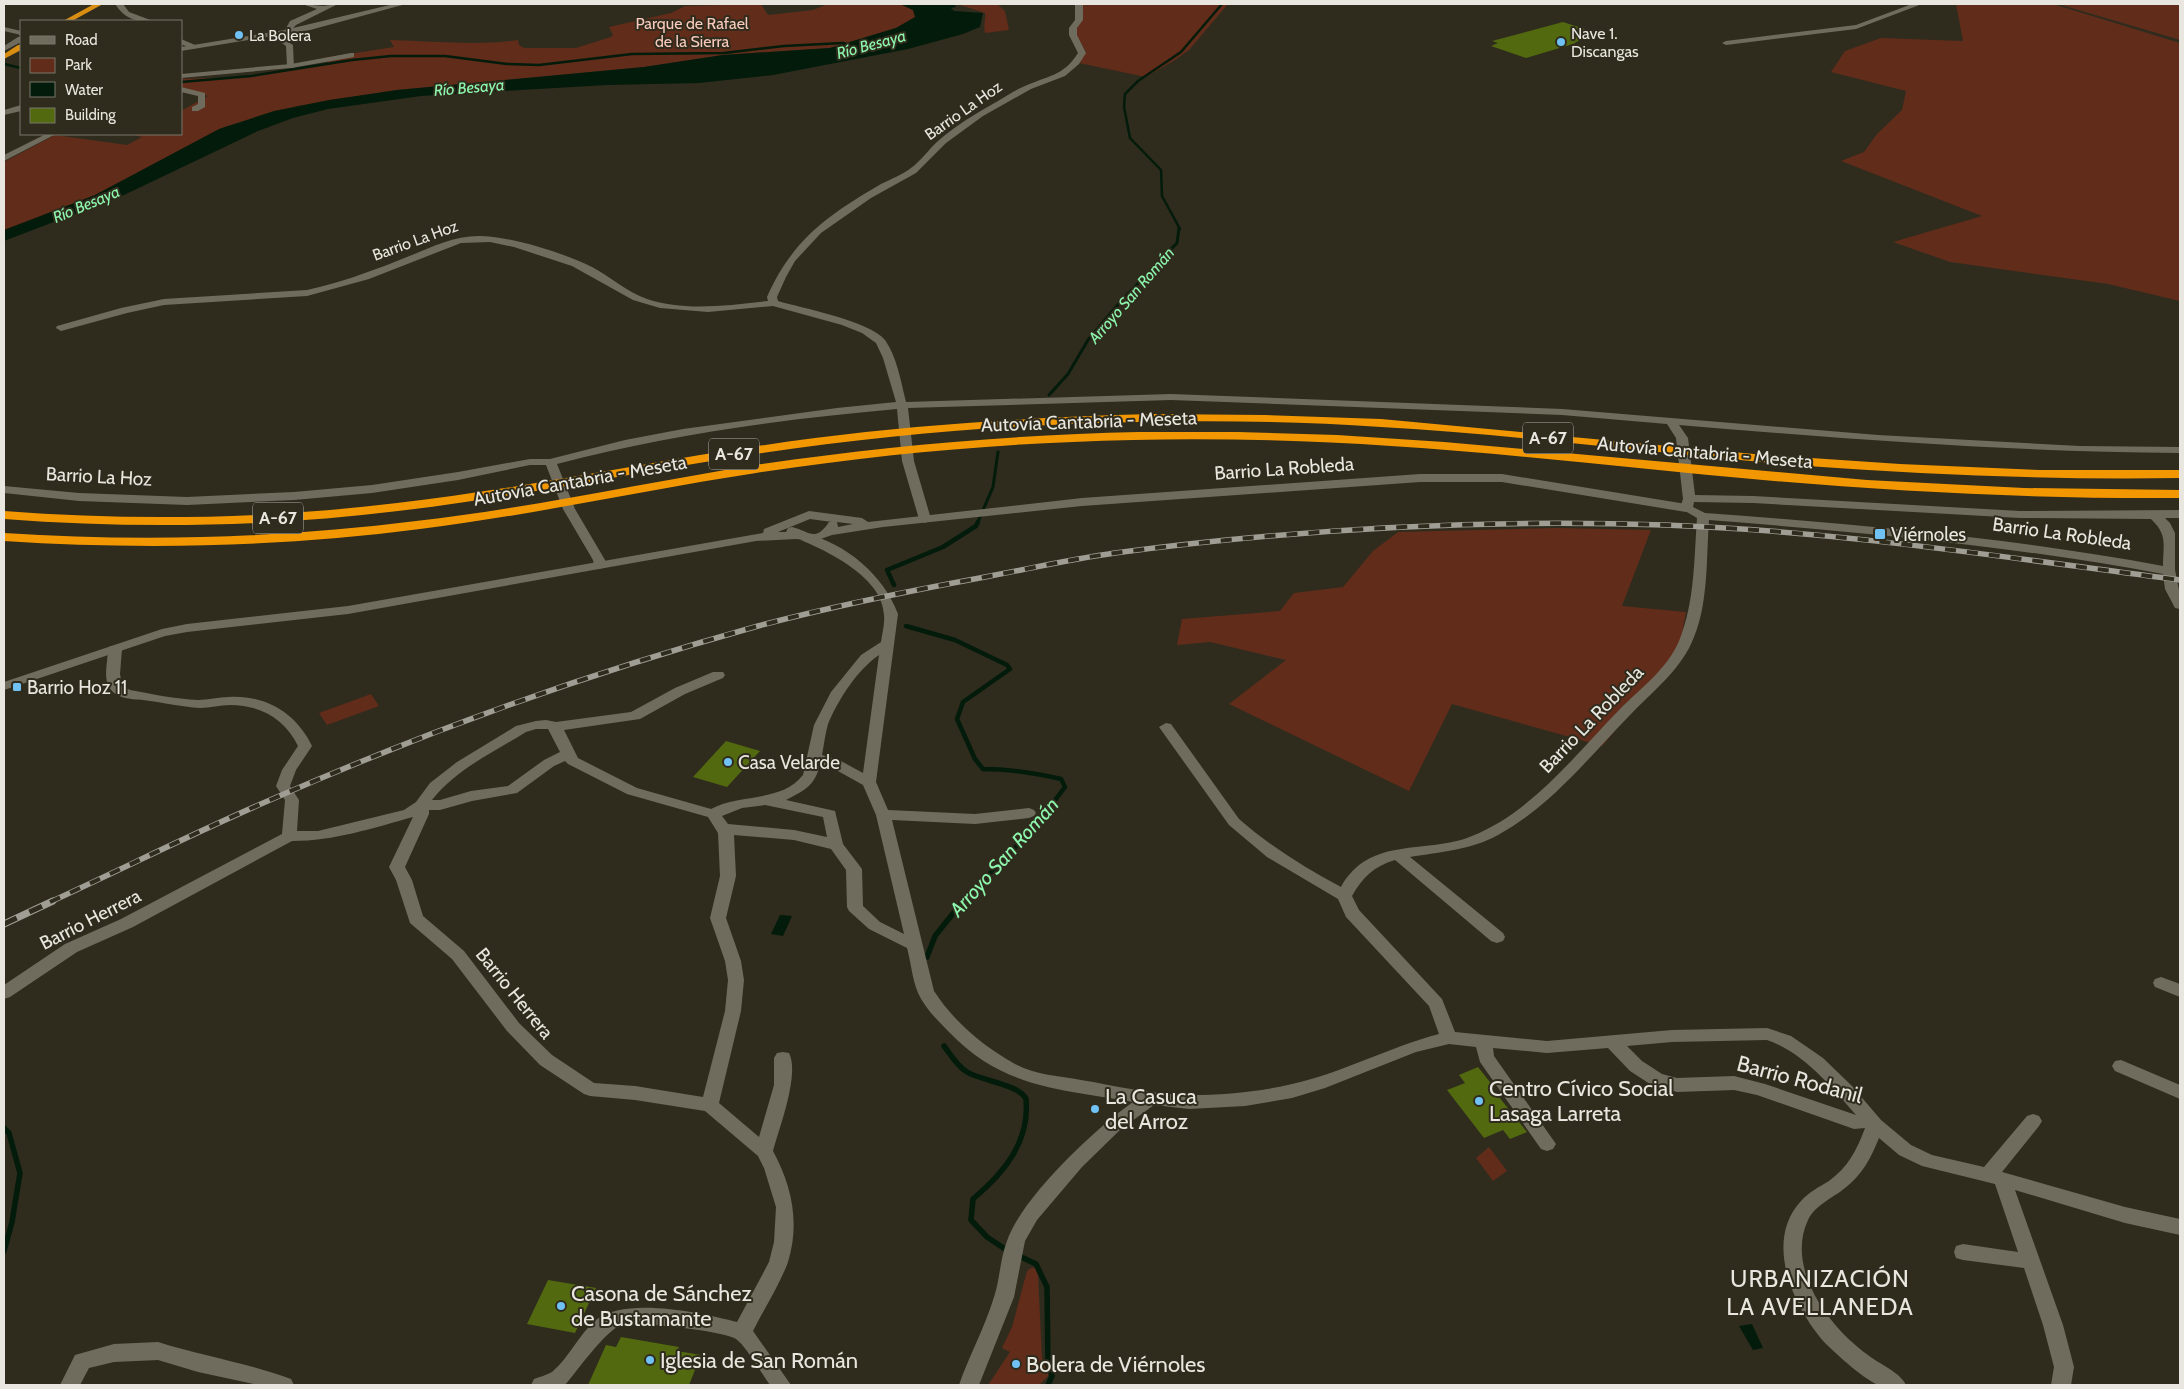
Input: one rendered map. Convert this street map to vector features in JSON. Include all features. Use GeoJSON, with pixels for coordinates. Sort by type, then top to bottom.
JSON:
{"type":"FeatureCollection","features":[{"type":"Feature","properties":{"kind":"highway"},"geometry":{"type":"LineString","coordinates":[[69,20],[99,4]]}},
{"type":"Feature","properties":{"kind":"highway"},"geometry":{"type":"LineString","coordinates":[[86,11],[109,4]]}},
{"type":"Feature","properties":{"kind":"highway"},"geometry":{"type":"LineString","coordinates":[[4,57],[20,48]]}},
{"type":"Feature","properties":{"kind":"highway","name":"Autovía Cantabria - Meseta"},"geometry":{"type":"LineString","coordinates":[[4,514],[78,520],[146,522],[284,518],[386,509],[551,485],[774,447],[915,431],[1100,419],[1272,419],[1445,428],[1864,466],[2037,473],[2180,474]]}},
{"type":"Feature","properties":{"kind":"highway","name":"Autovía Cantabria - Meseta"},"geometry":{"type":"LineString","coordinates":[[4,538],[125,543],[268,539],[412,526],[746,471],[900,450],[1097,437],[1200,435],[1305,437],[1444,446],[1872,485],[2012,492],[2180,494]]}},
{"type":"Feature","properties":{"kind":"street"},"geometry":{"type":"LineString","coordinates":[[306,4],[324,8]]}},
{"type":"Feature","properties":{"kind":"street"},"geometry":{"type":"LineString","coordinates":[[287,32],[293,22],[334,4]]}},
{"type":"Feature","properties":{"kind":"street"},"geometry":{"type":"LineString","coordinates":[[182,49],[274,35],[346,20],[402,4]]}},
{"type":"Feature","properties":{"kind":"street","name":"Barrio La Hoz"},"geometry":{"type":"LineString","coordinates":[[773,303],[772,297],[775,288],[798,248],[819,229],[865,198],[916,169],[941,142],[1021,90],[1069,72],[1082,53],[1073,35],[1074,28],[1079,20],[1079,4]]}},
{"type":"Feature","properties":{"kind":"street"},"geometry":{"type":"LineString","coordinates":[[1726,43],[1856,27],[1918,4]]}},
{"type":"Feature","properties":{"kind":"street"},"geometry":{"type":"LineString","coordinates":[[123,6],[126,14],[146,20]]}},
{"type":"Feature","properties":{"kind":"street"},"geometry":{"type":"LineString","coordinates":[[4,29],[20,32]]}},
{"type":"Feature","properties":{"kind":"street"},"geometry":{"type":"LineString","coordinates":[[274,35],[289,45],[291,66]]}},
{"type":"Feature","properties":{"kind":"street"},"geometry":{"type":"LineString","coordinates":[[4,49],[20,40]]}},
{"type":"Feature","properties":{"kind":"street"},"geometry":{"type":"LineString","coordinates":[[182,41],[192,46]]}},
{"type":"Feature","properties":{"kind":"street"},"geometry":{"type":"LineString","coordinates":[[182,76],[291,66],[351,55]]}},
{"type":"Feature","properties":{"kind":"street"},"geometry":{"type":"LineString","coordinates":[[182,89],[202,96],[202,104],[195,109]]}},
{"type":"Feature","properties":{"kind":"street"},"geometry":{"type":"LineString","coordinates":[[4,113],[20,108]]}},
{"type":"Feature","properties":{"kind":"street"},"geometry":{"type":"LineString","coordinates":[[4,158],[50,135]]}},
{"type":"Feature","properties":{"kind":"street","name":"Barrio La Hoz"},"geometry":{"type":"LineString","coordinates":[[61,328],[125,310],[164,302],[322,290],[362,278],[459,240],[471,238],[502,240],[588,269],[633,296],[662,306],[678,309],[773,303],[846,323],[866,331],[880,341],[888,358],[902,405],[908,461],[924,519]]}},
{"type":"Feature","properties":{"kind":"street"},"geometry":{"type":"LineString","coordinates":[[902,405],[1171,397],[1562,412],[1775,431],[2005,446],[2180,450]]}},
{"type":"Feature","properties":{"kind":"street","name":"Barrio La Hoz"},"geometry":{"type":"LineString","coordinates":[[4,490],[79,497],[178,500],[294,496],[372,488],[458,476],[530,462],[550,462],[625,443],[783,417],[902,405]]}},
{"type":"Feature","properties":{"kind":"street"},"geometry":{"type":"LineString","coordinates":[[1671,422],[1682,438],[1687,500]]}},
{"type":"Feature","properties":{"kind":"street"},"geometry":{"type":"LineString","coordinates":[[1682,438],[1685,434],[1695,431],[1775,431]]}},
{"type":"Feature","properties":{"kind":"street"},"geometry":{"type":"LineString","coordinates":[[550,462],[569,509],[599,560],[600,566]]}},
{"type":"Feature","properties":{"kind":"street","name":"Barrio La Robleda"},"geometry":{"type":"LineString","coordinates":[[801,536],[883,523],[1139,497],[1420,478],[1471,477],[1502,478],[1687,500],[1733,498],[1955,512],[2092,516],[2180,514]]}},
{"type":"Feature","properties":{"kind":"street","name":"Barrio La Robleda"},"geometry":{"type":"LineString","coordinates":[[1687,500],[1703,516],[1982,541],[2088,556],[2169,571]]}},
{"type":"Feature","properties":{"kind":"street","name":"Barrio La Robleda"},"geometry":{"type":"LineString","coordinates":[[792,523],[809,515],[883,523]]}},
{"type":"Feature","properties":{"kind":"street"},"geometry":{"type":"LineString","coordinates":[[2154,515],[2166,526],[2169,533],[2171,592],[2180,605]]}},
{"type":"Feature","properties":{"kind":"street","name":"Barrio La Robleda"},"geometry":{"type":"LineString","coordinates":[[1344,896],[1349,882],[1362,868],[1377,860],[1397,854],[1474,840],[1521,814],[1546,794],[1662,674],[1678,656],[1692,625],[1702,547],[1703,516]]}},
{"type":"Feature","properties":{"kind":"street"},"geometry":{"type":"LineString","coordinates":[[828,518],[833,525],[827,533],[838,552]]}},
{"type":"Feature","properties":{"kind":"street"},"geometry":{"type":"LineString","coordinates":[[756,537],[792,523],[791,531],[838,552],[861,568],[878,584],[888,604],[891,614],[869,782],[883,815],[926,992],[937,1009],[970,1043],[1010,1069],[1033,1078],[1151,1098],[1189,1102],[1219,1102],[1292,1091],[1319,1083],[1413,1047],[1449,1038],[1547,1047],[1672,1036],[1754,1033],[1776,1036],[1791,1043],[1817,1062],[1846,1091],[1873,1123],[1905,1150],[1928,1161],[2125,1215],[2180,1227]]}},
{"type":"Feature","properties":{"kind":"street"},"geometry":{"type":"LineString","coordinates":[[4,686],[162,633],[187,628],[348,610],[756,537],[801,536]]}},
{"type":"Feature","properties":{"kind":"street"},"geometry":{"type":"LineString","coordinates":[[712,814],[726,807],[742,803],[779,798],[803,785],[810,776],[812,757],[821,724],[838,692],[866,658],[887,644]]}},
{"type":"Feature","properties":{"kind":"street"},"geometry":{"type":"LineString","coordinates":[[115,649],[113,682],[117,689],[127,694],[174,702],[206,704],[229,701],[252,703],[265,706],[282,715],[301,736],[305,746],[295,764],[284,776],[283,786],[292,800],[289,836]]}},
{"type":"Feature","properties":{"kind":"street","name":"Barrio Herrera"},"geometry":{"type":"LineString","coordinates":[[4,993],[71,948],[126,923],[289,836],[318,836],[352,830],[409,812],[420,805],[435,786],[462,765],[512,734],[530,726],[544,724],[554,726],[634,716],[680,691],[718,675]]}},
{"type":"Feature","properties":{"kind":"street"},"geometry":{"type":"LineString","coordinates":[[554,726],[560,732],[567,754],[572,761],[632,791],[712,814],[726,834],[728,876],[718,918],[733,961],[736,980],[733,1011],[710,1105],[764,1151],[773,1168],[785,1207],[783,1242],[778,1263],[742,1332]]}},
{"type":"Feature","properties":{"kind":"street"},"geometry":{"type":"LineString","coordinates":[[1166,727],[1234,822],[1289,863],[1344,896],[1352,913],[1436,1003],[1449,1038]]}},
{"type":"Feature","properties":{"kind":"street","name":"Barrio Herrera"},"geometry":{"type":"LineString","coordinates":[[420,805],[440,805],[471,796],[512,790],[549,763],[567,754]]}},
{"type":"Feature","properties":{"kind":"street"},"geometry":{"type":"LineString","coordinates":[[812,757],[834,763],[869,782]]}},
{"type":"Feature","properties":{"kind":"street"},"geometry":{"type":"LineString","coordinates":[[765,801],[830,814],[836,845],[854,869],[855,907],[860,914],[886,932],[915,945]]}},
{"type":"Feature","properties":{"kind":"street","name":"Barrio Herrera"},"geometry":{"type":"LineString","coordinates":[[420,805],[422,814],[396,867],[404,880],[416,919],[458,954],[513,1027],[546,1060],[590,1089],[635,1093],[710,1105]]}},
{"type":"Feature","properties":{"kind":"street"},"geometry":{"type":"LineString","coordinates":[[883,815],[986,819],[1008,813],[1029,813]]}},
{"type":"Feature","properties":{"kind":"street"},"geometry":{"type":"LineString","coordinates":[[723,829],[784,834],[819,839],[836,845]]}},
{"type":"Feature","properties":{"kind":"street"},"geometry":{"type":"LineString","coordinates":[[1397,854],[1497,937]]}},
{"type":"Feature","properties":{"kind":"street"},"geometry":{"type":"LineString","coordinates":[[2161,983],[2180,991]]}},
{"type":"Feature","properties":{"kind":"street"},"geometry":{"type":"LineString","coordinates":[[1483,1041],[1486,1057],[1547,1144]]}},
{"type":"Feature","properties":{"kind":"street","name":"Barrio Rodanil"},"geometry":{"type":"LineString","coordinates":[[1611,1041],[1636,1066],[1656,1079],[1677,1085],[1734,1083],[1758,1088],[1854,1122],[1873,1123],[1863,1157],[1841,1182],[1812,1200],[1801,1215],[1791,1247],[1800,1288],[1816,1319],[1834,1341],[1854,1358],[1896,1385]]}},
{"type":"Feature","properties":{"kind":"street"},"geometry":{"type":"LineString","coordinates":[[764,1151],[783,1085],[783,1058]]}},
{"type":"Feature","properties":{"kind":"street"},"geometry":{"type":"LineString","coordinates":[[2121,1066],[2180,1092]]}},
{"type":"Feature","properties":{"kind":"street"},"geometry":{"type":"LineString","coordinates":[[969,1385],[1004,1297],[1014,1250],[1030,1215],[1076,1162],[1115,1124],[1151,1098]]}},
{"type":"Feature","properties":{"kind":"street"},"geometry":{"type":"LineString","coordinates":[[1995,1178],[2033,1121]]}},
{"type":"Feature","properties":{"kind":"street"},"geometry":{"type":"LineString","coordinates":[[1995,1178],[2030,1260],[2052,1325],[2064,1367],[2061,1385]]}},
{"type":"Feature","properties":{"kind":"street"},"geometry":{"type":"LineString","coordinates":[[1963,1252],[2030,1260]]}},
{"type":"Feature","properties":{"kind":"street"},"geometry":{"type":"LineString","coordinates":[[554,1383],[604,1326],[616,1318],[633,1315],[709,1323],[742,1332],[781,1385]]}},
{"type":"Feature","properties":{"kind":"street"},"geometry":{"type":"LineString","coordinates":[[70,1385],[82,1361],[114,1353],[158,1351],[198,1363],[248,1373],[284,1385]]}},
{"type":"Feature","properties":{"kind":"green space","name":"Parque de Rafael de la Sierra"},"geometry":{"type":"Polygon","coordinates":[[[761,4],[768,15],[813,10],[828,4],[900,4],[913,10],[916,17],[896,28],[830,48],[723,55],[644,67],[397,90],[298,106],[224,127],[90,198],[4,230],[4,162],[55,135],[127,145],[142,137],[133,135],[182,135],[182,110],[208,96],[182,87],[182,79],[236,77],[328,63],[323,58],[394,47],[390,40],[470,43],[518,40],[519,45],[524,48],[576,48],[611,37],[613,35],[609,27],[671,13],[685,6],[761,4]]]}},
{"type":"Feature","properties":{"kind":"green space"},"geometry":{"type":"Polygon","coordinates":[[[957,4],[997,4],[1005,11],[1009,30],[985,33],[985,13],[957,4]]]}},
{"type":"Feature","properties":{"kind":"green space"},"geometry":{"type":"Polygon","coordinates":[[[1082,4],[1228,4],[1189,50],[1146,77],[1079,63],[1086,52],[1075,32],[1082,19],[1082,4]]]}},
{"type":"Feature","properties":{"kind":"green space"},"geometry":{"type":"Polygon","coordinates":[[[1956,4],[2053,4],[2180,43],[2180,301],[2108,284],[1950,262],[1893,242],[1982,216],[1841,161],[1864,152],[1877,134],[1902,110],[1906,91],[1831,72],[1845,51],[1881,38],[1963,41],[1956,4]]]}},
{"type":"Feature","properties":{"kind":"green space"},"geometry":{"type":"Polygon","coordinates":[[[2058,4],[2180,4],[2180,40],[2167,36],[2058,4]]]}},
{"type":"Feature","properties":{"kind":"green space"},"geometry":{"type":"Polygon","coordinates":[[[1559,528],[1651,530],[1622,606],[1686,612],[1678,656],[1602,746],[1452,704],[1409,791],[1229,704],[1286,660],[1210,642],[1177,645],[1182,619],[1280,611],[1294,593],[1343,587],[1373,551],[1398,532],[1559,528]]]}},
{"type":"Feature","properties":{"kind":"green space"},"geometry":{"type":"Polygon","coordinates":[[[371,694],[379,706],[327,725],[319,713],[371,694]]]}},
{"type":"Feature","properties":{"kind":"green space"},"geometry":{"type":"Polygon","coordinates":[[[1489,1147],[1507,1171],[1493,1181],[1476,1158],[1489,1147]]]}},
{"type":"Feature","properties":{"kind":"green space"},"geometry":{"type":"Polygon","coordinates":[[[1035,1268],[1038,1275],[1042,1358],[1049,1375],[1039,1385],[988,1385],[1010,1352],[1002,1348],[1012,1327],[1027,1271],[1035,1268]]]}},
{"type":"Feature","properties":{"kind":"water","name":"Río Besaya"},"geometry":{"type":"Polygon","coordinates":[[[900,4],[954,4],[956,7],[951,8],[954,11],[983,13],[980,27],[963,34],[908,49],[773,75],[699,83],[607,85],[421,96],[328,109],[293,118],[258,131],[124,195],[4,241],[4,230],[95,195],[219,129],[274,111],[329,100],[397,90],[644,67],[723,55],[830,48],[896,28],[915,17],[913,10],[900,4]]]}},
{"type":"Feature","properties":{"kind":"water"},"geometry":{"type":"Polygon","coordinates":[[[780,915],[792,916],[783,936],[771,934],[780,915]]]}},
{"type":"Feature","properties":{"kind":"water"},"geometry":{"type":"Polygon","coordinates":[[[1752,1324],[1763,1348],[1753,1350],[1739,1326],[1752,1324]]]}},
{"type":"Feature","properties":{"kind":"building","name":"Nave 1. Discangas"},"geometry":{"type":"Polygon","coordinates":[[[1563,22],[1594,32],[1573,44],[1526,58],[1491,46],[1498,43],[1492,41],[1563,22]]]}},
{"type":"Feature","properties":{"kind":"building","name":"Casa Velarde"},"geometry":{"type":"Polygon","coordinates":[[[726,741],[760,751],[727,787],[693,777],[726,741]]]}},
{"type":"Feature","properties":{"kind":"building","name":"Centro Cívico Social Lasaga Larreta"},"geometry":{"type":"Polygon","coordinates":[[[1478,1067],[1493,1086],[1491,1087],[1527,1132],[1510,1139],[1503,1130],[1484,1138],[1447,1090],[1465,1083],[1459,1075],[1478,1067]]]}},
{"type":"Feature","properties":{"kind":"building","name":"Casona de Sánchez de Bustamante"},"geometry":{"type":"Polygon","coordinates":[[[548,1280],[596,1288],[575,1333],[527,1324],[548,1280]]]}},
{"type":"Feature","properties":{"kind":"building","name":"Iglesia de San Román"},"geometry":{"type":"Polygon","coordinates":[[[621,1337],[679,1347],[677,1351],[701,1355],[689,1385],[588,1385],[606,1345],[616,1347],[621,1337]]]}},
{"type":"Feature","properties":{"kind":"waterway","name":"Arroyo San Román"},"geometry":{"type":"LineString","coordinates":[[1180,229],[1162,196],[1161,170],[1130,138],[1124,107],[1125,94],[1138,81],[1181,52],[1222,4]]}},
{"type":"Feature","properties":{"kind":"waterway","name":"Río Besaya"},"geometry":{"type":"LineString","coordinates":[[182,82],[251,76],[352,60],[391,56],[445,56],[507,64],[539,65],[632,54],[724,53],[784,46],[843,43],[849,45]]}},
{"type":"Feature","properties":{"kind":"waterway"},"geometry":{"type":"LineString","coordinates":[[4,64],[20,68]]}},
{"type":"Feature","properties":{"kind":"waterway","name":"Arroyo San Román"},"geometry":{"type":"LineString","coordinates":[[1049,395],[1068,374],[1088,340],[1122,300],[1177,243],[1179,228]]}},
{"type":"Feature","properties":{"kind":"waterway","name":"Arroyo San Román"},"geometry":{"type":"LineString","coordinates":[[977,524],[993,487],[998,452]]}},
{"type":"Feature","properties":{"kind":"waterway","name":"Arroyo San Román"},"geometry":{"type":"LineString","coordinates":[[894,585],[887,570],[943,547],[977,524]]}},
{"type":"Feature","properties":{"kind":"waterway","name":"Arroyo San Román"},"geometry":{"type":"LineString","coordinates":[[906,626],[955,640],[1007,665],[1010,669],[963,702],[957,719],[975,759],[983,769],[1032,773],[1061,779],[1065,787],[1034,828],[962,902]]}},
{"type":"Feature","properties":{"kind":"waterway","name":"Arroyo San Román"},"geometry":{"type":"LineString","coordinates":[[927,957],[935,936],[963,901]]}},
{"type":"Feature","properties":{"kind":"waterway","name":"Arroyo San Román"},"geometry":{"type":"LineString","coordinates":[[944,1046],[963,1070],[1008,1086],[1022,1094],[1026,1099],[1024,1129],[1013,1155],[995,1178],[973,1199],[971,1220],[987,1237],[1008,1251]]}},
{"type":"Feature","properties":{"kind":"waterway"},"geometry":{"type":"LineString","coordinates":[[4,1128],[9,1133],[20,1173],[12,1222],[4,1251]]}},
{"type":"Feature","properties":{"kind":"waterway","name":"Arroyo San Román"},"geometry":{"type":"LineString","coordinates":[[1017,1255],[1036,1264],[1047,1287],[1048,1365],[1052,1376],[1048,1385]]}},
{"type":"Feature","properties":{"kind":"railway"},"geometry":{"type":"LineString","coordinates":[[50,902],[270,800],[390,750],[572,683],[758,626],[843,605],[1099,555],[1320,532],[1458,525],[1596,523],[1730,528],[1859,539],[2180,580]]}},
{"type":"Feature","properties":{"kind":"railway"},"geometry":{"type":"LineString","coordinates":[[4,924],[53,901]]}},
{"type":"Feature","properties":{"kind":"place","name":"La Bolera"},"geometry":{"type":"Point","coordinates":[239,35]}},
{"type":"Feature","properties":{"kind":"place","name":"Nave 1. Discangas"},"geometry":{"type":"Point","coordinates":[1561,42]}},
{"type":"Feature","properties":{"kind":"place","name":"Viérnoles"},"geometry":{"type":"Point","coordinates":[1880,534]}},
{"type":"Feature","properties":{"kind":"place","name":"Barrio Hoz 11"},"geometry":{"type":"Point","coordinates":[17,687]}},
{"type":"Feature","properties":{"kind":"place","name":"Casa Velarde"},"geometry":{"type":"Point","coordinates":[728,762]}},
{"type":"Feature","properties":{"kind":"place","name":"Centro Cívico Social Lasaga Larreta"},"geometry":{"type":"Point","coordinates":[1479,1101]}},
{"type":"Feature","properties":{"kind":"place","name":"La Casuca del Arroz"},"geometry":{"type":"Point","coordinates":[1095,1109]}},
{"type":"Feature","properties":{"kind":"place","name":"Casona de Sánchez de Bustamante"},"geometry":{"type":"Point","coordinates":[561,1306]}},
{"type":"Feature","properties":{"kind":"place","name":"Iglesia de San Román"},"geometry":{"type":"Point","coordinates":[650,1360]}},
{"type":"Feature","properties":{"kind":"place","name":"Bolera de Viérnoles"},"geometry":{"type":"Point","coordinates":[1016,1364]}},
{"type":"Feature","properties":{"kind":"district","name":"URBANIZACIÓN LA AVELLANEDA"},"geometry":{"type":"Point","coordinates":[1820,1293]}}]}
